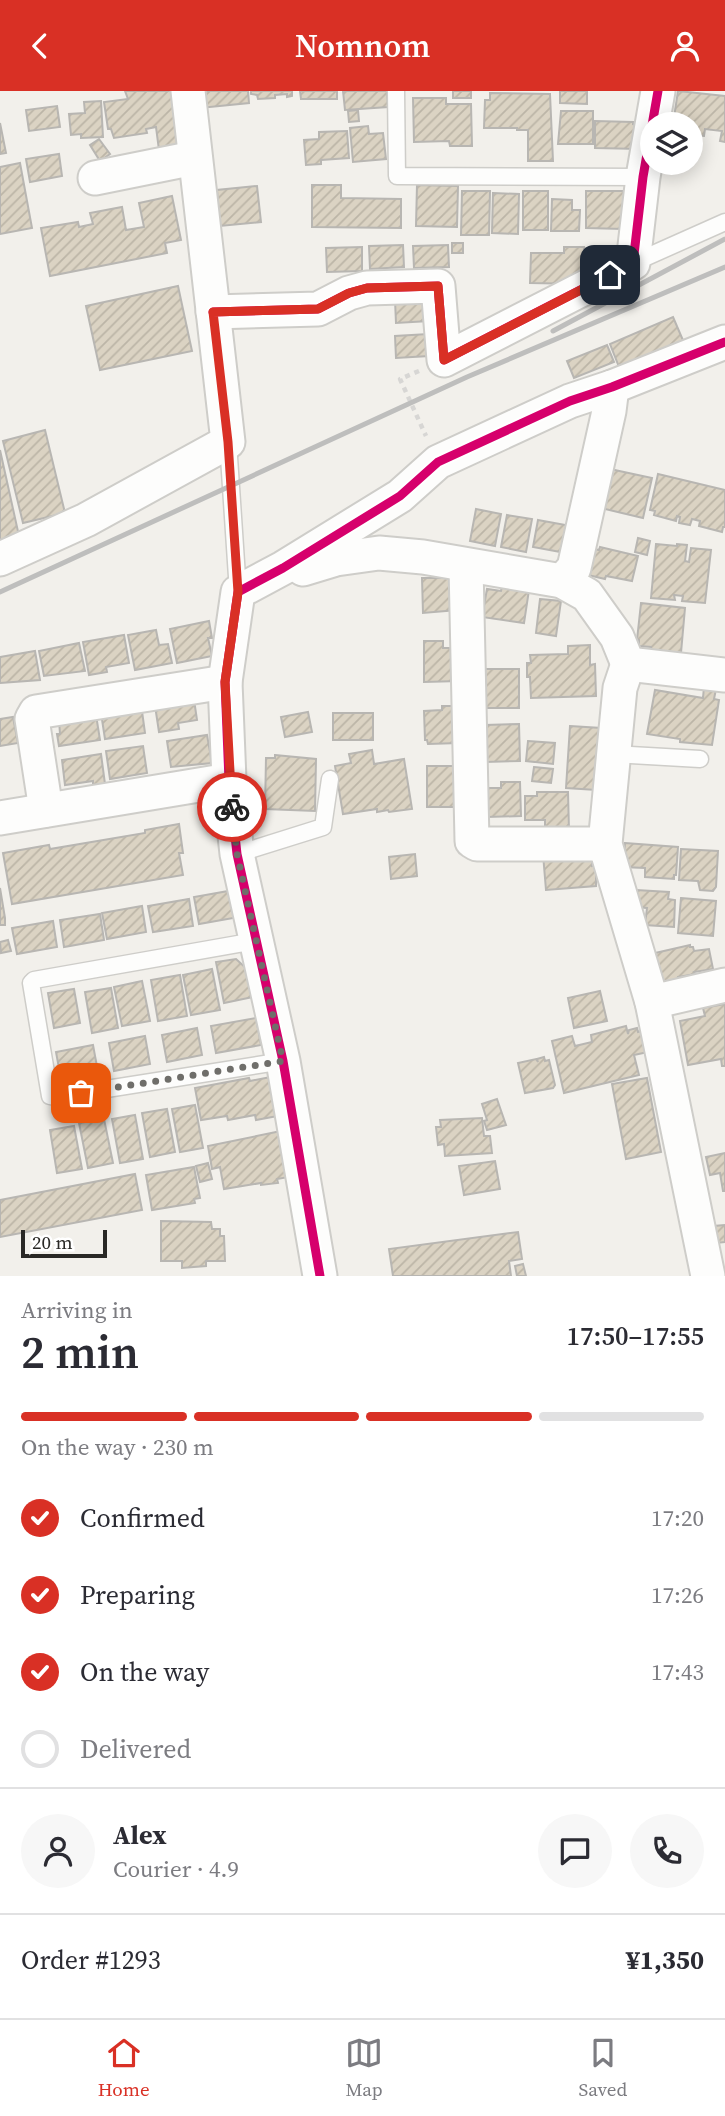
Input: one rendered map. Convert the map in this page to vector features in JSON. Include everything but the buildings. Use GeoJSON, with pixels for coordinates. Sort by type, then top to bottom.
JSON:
{"type":"FeatureCollection","features":[{"type":"Feature","properties":{"kind":"street"},"geometry":{"type":"LineString","coordinates":[[0,559],[86,520],[228,442],[188,91]]}},
{"type":"Feature","properties":{"kind":"street"},"geometry":{"type":"LineString","coordinates":[[213,312],[318,309],[349,293],[367,288],[438,286],[444,360],[633,263],[643,177],[658,91]]}},
{"type":"Feature","properties":{"kind":"street"},"geometry":{"type":"LineString","coordinates":[[95,178],[194,158]]}},
{"type":"Feature","properties":{"kind":"street"},"geometry":{"type":"LineString","coordinates":[[320,1276],[283,1061],[237,854],[229,780],[225,682],[238,592],[283,568],[400,496],[438,462],[570,401],[725,342]]}},
{"type":"Feature","properties":{"kind":"street"},"geometry":{"type":"LineString","coordinates":[[562,581],[574,568],[612,387]]}},
{"type":"Feature","properties":{"kind":"street"},"geometry":{"type":"LineString","coordinates":[[283,568],[307,569],[336,559],[379,553],[562,581],[587,595],[617,637],[628,664],[620,688],[605,844],[652,1002],[708,1276]]}},
{"type":"Feature","properties":{"kind":"street"},"geometry":{"type":"LineString","coordinates":[[466,566],[472,841],[477,844],[605,844]]}},
{"type":"Feature","properties":{"kind":"street"},"geometry":{"type":"LineString","coordinates":[[628,664],[725,675]]}},
{"type":"Feature","properties":{"kind":"street"},"geometry":{"type":"LineString","coordinates":[[46,810],[32,719],[36,712],[225,682]]}},
{"type":"Feature","properties":{"kind":"street"},"geometry":{"type":"LineString","coordinates":[[0,818],[229,780]]}},
{"type":"Feature","properties":{"kind":"street"},"geometry":{"type":"LineString","coordinates":[[652,1002],[725,985]]}},
{"type":"Feature","properties":{"kind":"lane"},"geometry":{"type":"LineString","coordinates":[[396,91],[397,176],[643,177]]}},
{"type":"Feature","properties":{"kind":"lane"},"geometry":{"type":"LineString","coordinates":[[633,263],[725,222]]}},
{"type":"Feature","properties":{"kind":"lane"},"geometry":{"type":"LineString","coordinates":[[228,442],[238,592]]}},
{"type":"Feature","properties":{"kind":"lane"},"geometry":{"type":"LineString","coordinates":[[613,754],[700,758]]}},
{"type":"Feature","properties":{"kind":"lane"},"geometry":{"type":"LineString","coordinates":[[237,854],[323,827],[330,779]]}},
{"type":"Feature","properties":{"kind":"lane"},"geometry":{"type":"LineString","coordinates":[[255,941],[34,980],[31,983],[50,1096],[283,1061]]}},
{"type":"Feature","properties":{"kind":"path"},"geometry":{"type":"LineString","coordinates":[[438,462],[400,379],[444,360]]}},
{"type":"Feature","properties":{"kind":"railway"},"geometry":{"type":"LineString","coordinates":[[553,331],[725,239]]}},
{"type":"Feature","properties":{"kind":"railway"},"geometry":{"type":"LineString","coordinates":[[0,592],[467,377],[725,267]]}},
{"type":"Feature","properties":{"kind":"cycle path"},"geometry":{"type":"LineString","coordinates":[[213,312],[318,309],[349,293],[367,288],[438,286],[444,360],[633,263],[643,177],[658,91]]}},
{"type":"Feature","properties":{"kind":"cycle path"},"geometry":{"type":"LineString","coordinates":[[320,1276],[283,1061],[237,854],[229,780],[225,682],[238,592],[283,568],[400,496],[438,462],[570,401],[725,342]]}},
{"type":"Feature","properties":{"kind":"way so far"},"geometry":{"type":"LineString","coordinates":[[81,1093],[283,1061],[237,854],[232,807]]}},
{"type":"Feature","properties":{"kind":"route"},"geometry":{"type":"LineString","coordinates":[[232,807],[225,682],[238,592],[232,486],[213,312],[318,309],[349,293],[367,288],[438,286],[444,360],[610,275]]}}]}
